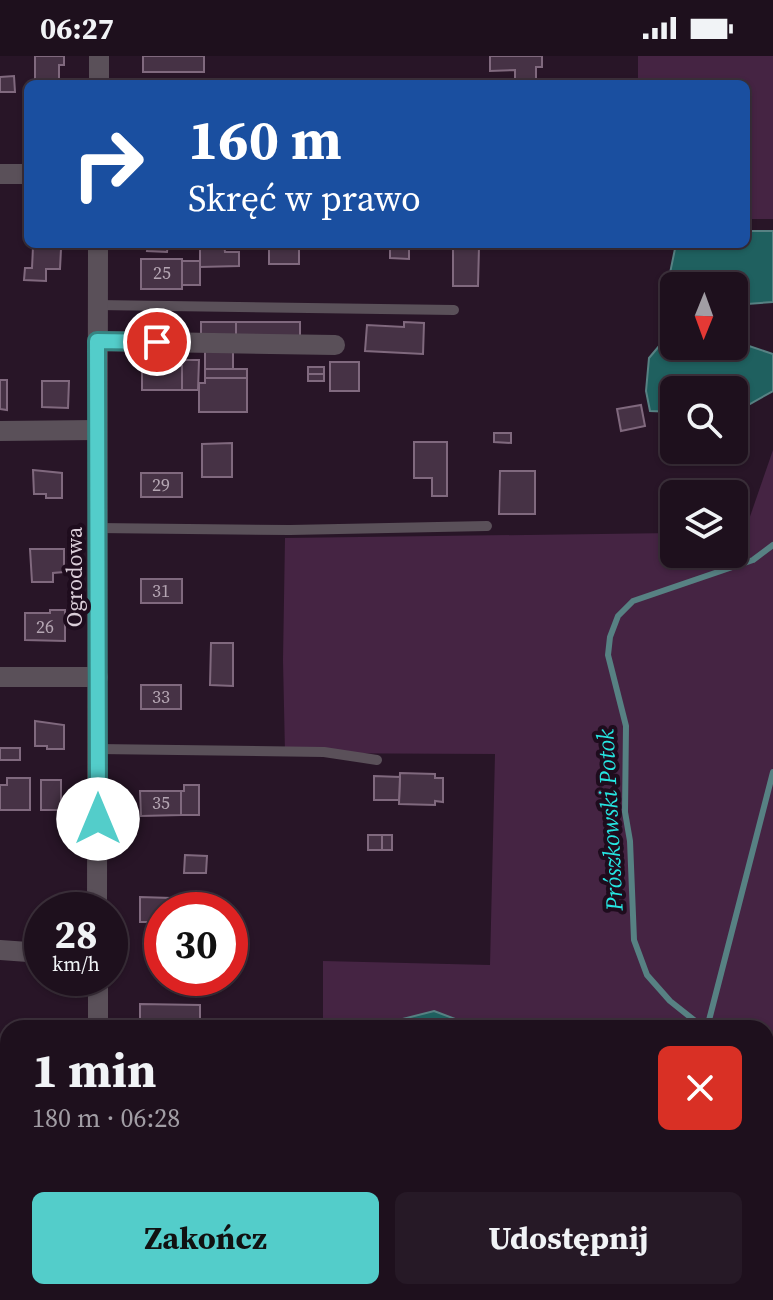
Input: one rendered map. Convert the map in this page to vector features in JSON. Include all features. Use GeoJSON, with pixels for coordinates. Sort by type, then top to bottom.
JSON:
{"type":"FeatureCollection","features":[{"type":"Feature","properties":{"kind":"street"},"geometry":{"type":"LineString","coordinates":[[99,56],[99,80]]}},
{"type":"Feature","properties":{"kind":"street"},"geometry":{"type":"LineString","coordinates":[[0,174],[24,174]]}},
{"type":"Feature","properties":{"kind":"street","name":"Ogrodowa"},"geometry":{"type":"LineString","coordinates":[[97,892],[98,248]]}},
{"type":"Feature","properties":{"kind":"street"},"geometry":{"type":"LineString","coordinates":[[97,341],[335,345]]}},
{"type":"Feature","properties":{"kind":"street"},"geometry":{"type":"LineString","coordinates":[[0,431],[96,430]]}},
{"type":"Feature","properties":{"kind":"street"},"geometry":{"type":"LineString","coordinates":[[0,677],[98,677]]}},
{"type":"Feature","properties":{"kind":"street"},"geometry":{"type":"LineString","coordinates":[[0,950],[24,952]]}},
{"type":"Feature","properties":{"kind":"street"},"geometry":{"type":"LineString","coordinates":[[98,996],[98,1020]]}},
{"type":"Feature","properties":{"kind":"lane"},"geometry":{"type":"LineString","coordinates":[[97,305],[454,310]]}},
{"type":"Feature","properties":{"kind":"lane"},"geometry":{"type":"LineString","coordinates":[[97,528],[290,530],[487,526]]}},
{"type":"Feature","properties":{"kind":"lane"},"geometry":{"type":"LineString","coordinates":[[98,749],[324,752],[377,760]]}},
{"type":"Feature","properties":{"kind":"shaded area"},"geometry":{"type":"Polygon","coordinates":[[[638,56],[773,56],[773,219],[750,219],[750,80],[638,80],[638,56]]]}},
{"type":"Feature","properties":{"kind":"shaded area"},"geometry":{"type":"Polygon","coordinates":[[[750,231],[773,231],[773,302],[748,304],[748,272],[670,272],[675,248],[750,248],[750,231]]]}},
{"type":"Feature","properties":{"kind":"shaded area"},"geometry":{"type":"Polygon","coordinates":[[[660,345],[660,360],[748,360],[748,346],[773,354],[773,391],[748,405],[748,376],[660,376],[660,411],[650,411],[646,391],[649,358],[660,345]]]}},
{"type":"Feature","properties":{"kind":"shaded area"},"geometry":{"type":"Polygon","coordinates":[[[773,450],[773,1020],[323,1020],[323,961],[490,965],[495,754],[285,753],[285,538],[660,533],[660,568],[748,568],[748,522],[773,450]]]}},
{"type":"Feature","properties":{"kind":"shaded area"},"geometry":{"type":"Polygon","coordinates":[[[434,1011],[458,1020],[399,1020],[434,1011]]]}},
{"type":"Feature","properties":{"kind":"building"},"geometry":{"type":"Polygon","coordinates":[[[35,56],[64,56],[64,65],[59,65],[59,80],[35,80],[35,56]]]}},
{"type":"Feature","properties":{"kind":"building"},"geometry":{"type":"Polygon","coordinates":[[[143,56],[204,56],[204,72],[143,72],[143,56]]]}},
{"type":"Feature","properties":{"kind":"building"},"geometry":{"type":"Polygon","coordinates":[[[490,56],[542,56],[542,67],[536,67],[536,80],[515,80],[515,70],[490,71],[490,56]]]}},
{"type":"Feature","properties":{"kind":"building"},"geometry":{"type":"Polygon","coordinates":[[[14,76],[15,92],[0,92],[0,77],[14,76]]]}},
{"type":"Feature","properties":{"kind":"building"},"geometry":{"type":"Polygon","coordinates":[[[33,248],[61,249],[60,269],[46,269],[46,281],[24,280],[25,268],[32,268],[33,248]]]}},
{"type":"Feature","properties":{"kind":"building"},"geometry":{"type":"Polygon","coordinates":[[[147,248],[168,248],[167,252],[147,251],[147,248]]]}},
{"type":"Feature","properties":{"kind":"building"},"geometry":{"type":"Polygon","coordinates":[[[200,248],[224,248],[225,252],[239,252],[239,266],[200,267],[200,248]]]}},
{"type":"Feature","properties":{"kind":"building"},"geometry":{"type":"Polygon","coordinates":[[[269,248],[299,248],[299,264],[269,264],[269,248]]]}},
{"type":"Feature","properties":{"kind":"building"},"geometry":{"type":"Polygon","coordinates":[[[390,248],[409,248],[409,259],[390,258],[390,248]]]}},
{"type":"Feature","properties":{"kind":"building"},"geometry":{"type":"Polygon","coordinates":[[[453,248],[479,248],[478,286],[453,286],[453,248]]]}},
{"type":"Feature","properties":{"kind":"building"},"geometry":{"type":"Polygon","coordinates":[[[141,259],[182,259],[182,289],[141,289],[141,259]]]}},
{"type":"Feature","properties":{"kind":"building"},"geometry":{"type":"Polygon","coordinates":[[[182,261],[200,261],[200,285],[182,285],[182,261]]]}},
{"type":"Feature","properties":{"kind":"building"},"geometry":{"type":"Polygon","coordinates":[[[201,322],[236,322],[236,338],[201,338],[201,322]]]}},
{"type":"Feature","properties":{"kind":"building"},"geometry":{"type":"Polygon","coordinates":[[[236,322],[300,322],[300,338],[236,338],[236,322]]]}},
{"type":"Feature","properties":{"kind":"building"},"geometry":{"type":"Polygon","coordinates":[[[404,322],[424,323],[423,354],[365,351],[367,325],[404,327],[404,322]]]}},
{"type":"Feature","properties":{"kind":"building"},"geometry":{"type":"Polygon","coordinates":[[[205,351],[233,351],[233,370],[205,369],[205,351]]]}},
{"type":"Feature","properties":{"kind":"building"},"geometry":{"type":"Polygon","coordinates":[[[181,360],[199,360],[198,390],[182,390],[181,360]]]}},
{"type":"Feature","properties":{"kind":"building"},"geometry":{"type":"Polygon","coordinates":[[[330,362],[359,362],[359,391],[330,391],[330,362]]]}},
{"type":"Feature","properties":{"kind":"building"},"geometry":{"type":"Polygon","coordinates":[[[142,366],[182,366],[182,390],[142,390],[142,366]]]}},
{"type":"Feature","properties":{"kind":"building"},"geometry":{"type":"Polygon","coordinates":[[[308,367],[324,367],[324,374],[308,374],[308,367]]]}},
{"type":"Feature","properties":{"kind":"building"},"geometry":{"type":"Polygon","coordinates":[[[205,369],[247,369],[247,378],[205,378],[205,369]]]}},
{"type":"Feature","properties":{"kind":"building"},"geometry":{"type":"Polygon","coordinates":[[[308,374],[324,374],[324,381],[308,381],[308,374]]]}},
{"type":"Feature","properties":{"kind":"building"},"geometry":{"type":"Polygon","coordinates":[[[205,378],[247,378],[247,412],[199,412],[199,383],[205,383],[205,378]]]}},
{"type":"Feature","properties":{"kind":"building"},"geometry":{"type":"Polygon","coordinates":[[[0,380],[7,380],[7,410],[0,409],[0,380]]]}},
{"type":"Feature","properties":{"kind":"building"},"geometry":{"type":"Polygon","coordinates":[[[42,381],[69,381],[68,408],[42,407],[42,381]]]}},
{"type":"Feature","properties":{"kind":"building"},"geometry":{"type":"Polygon","coordinates":[[[641,405],[645,426],[621,431],[617,409],[641,405]]]}},
{"type":"Feature","properties":{"kind":"building"},"geometry":{"type":"Polygon","coordinates":[[[494,433],[511,433],[511,443],[494,442],[494,433]]]}},
{"type":"Feature","properties":{"kind":"building"},"geometry":{"type":"Polygon","coordinates":[[[414,442],[447,442],[447,496],[432,496],[432,478],[414,478],[414,442]]]}},
{"type":"Feature","properties":{"kind":"building"},"geometry":{"type":"Polygon","coordinates":[[[232,443],[232,477],[202,477],[202,444],[232,443]]]}},
{"type":"Feature","properties":{"kind":"building"},"geometry":{"type":"Polygon","coordinates":[[[33,470],[62,473],[62,498],[34,494],[33,470]]]}},
{"type":"Feature","properties":{"kind":"building"},"geometry":{"type":"Polygon","coordinates":[[[500,471],[535,471],[535,514],[499,514],[500,471]]]}},
{"type":"Feature","properties":{"kind":"building"},"geometry":{"type":"Polygon","coordinates":[[[141,473],[182,473],[182,497],[141,497],[141,473]]]}},
{"type":"Feature","properties":{"kind":"building"},"geometry":{"type":"Polygon","coordinates":[[[30,549],[64,549],[64,572],[53,573],[53,582],[32,582],[30,549]]]}},
{"type":"Feature","properties":{"kind":"building"},"geometry":{"type":"Polygon","coordinates":[[[141,579],[182,579],[182,603],[141,603],[141,579]]]}},
{"type":"Feature","properties":{"kind":"building"},"geometry":{"type":"Polygon","coordinates":[[[50,610],[65,610],[65,641],[25,640],[25,613],[50,613],[50,610]]]}},
{"type":"Feature","properties":{"kind":"building"},"geometry":{"type":"Polygon","coordinates":[[[211,643],[233,643],[233,686],[210,685],[211,643]]]}},
{"type":"Feature","properties":{"kind":"building"},"geometry":{"type":"Polygon","coordinates":[[[141,685],[181,685],[181,709],[141,709],[141,685]]]}},
{"type":"Feature","properties":{"kind":"building"},"geometry":{"type":"Polygon","coordinates":[[[35,721],[64,725],[64,749],[35,746],[35,721]]]}},
{"type":"Feature","properties":{"kind":"building"},"geometry":{"type":"Polygon","coordinates":[[[0,748],[20,748],[20,760],[0,760],[0,748]]]}},
{"type":"Feature","properties":{"kind":"building"},"geometry":{"type":"Polygon","coordinates":[[[400,773],[435,774],[435,778],[443,778],[443,802],[435,801],[435,805],[399,804],[400,773]]]}},
{"type":"Feature","properties":{"kind":"building"},"geometry":{"type":"Polygon","coordinates":[[[374,776],[400,777],[399,800],[374,800],[374,776]]]}},
{"type":"Feature","properties":{"kind":"building"},"geometry":{"type":"Polygon","coordinates":[[[7,778],[30,778],[30,810],[0,810],[0,785],[7,785],[7,778]]]}},
{"type":"Feature","properties":{"kind":"building"},"geometry":{"type":"Polygon","coordinates":[[[41,780],[61,780],[61,810],[41,810],[41,780]]]}},
{"type":"Feature","properties":{"kind":"building"},"geometry":{"type":"Polygon","coordinates":[[[184,785],[199,785],[199,815],[181,815],[184,785]]]}},
{"type":"Feature","properties":{"kind":"building"},"geometry":{"type":"Polygon","coordinates":[[[140,791],[181,791],[181,815],[141,816],[140,791]]]}},
{"type":"Feature","properties":{"kind":"building"},"geometry":{"type":"Polygon","coordinates":[[[368,835],[382,835],[382,850],[368,850],[368,835]]]}},
{"type":"Feature","properties":{"kind":"building"},"geometry":{"type":"Polygon","coordinates":[[[382,835],[392,835],[392,850],[382,850],[382,835]]]}},
{"type":"Feature","properties":{"kind":"building"},"geometry":{"type":"Polygon","coordinates":[[[185,855],[207,856],[206,873],[184,873],[185,855]]]}},
{"type":"Feature","properties":{"kind":"building"},"geometry":{"type":"Polygon","coordinates":[[[140,897],[144,897],[144,922],[140,922],[140,897]]]}},
{"type":"Feature","properties":{"kind":"building"},"geometry":{"type":"Polygon","coordinates":[[[140,1004],[200,1005],[200,1020],[140,1020],[140,1004]]]}},
{"type":"Feature","properties":{"kind":"waterway","name":"Prószkowski Potok"},"geometry":{"type":"LineString","coordinates":[[694,1020],[670,1001],[647,975],[634,940],[630,841],[625,812],[626,726],[608,655],[610,637],[618,616],[633,601],[753,560],[773,545]]}},
{"type":"Feature","properties":{"kind":"waterway"},"geometry":{"type":"LineString","coordinates":[[709,1020],[773,772]]}},
{"type":"Feature","properties":{"kind":"route"},"geometry":{"type":"LineString","coordinates":[[98,819],[97,341],[157,342]]}}]}
